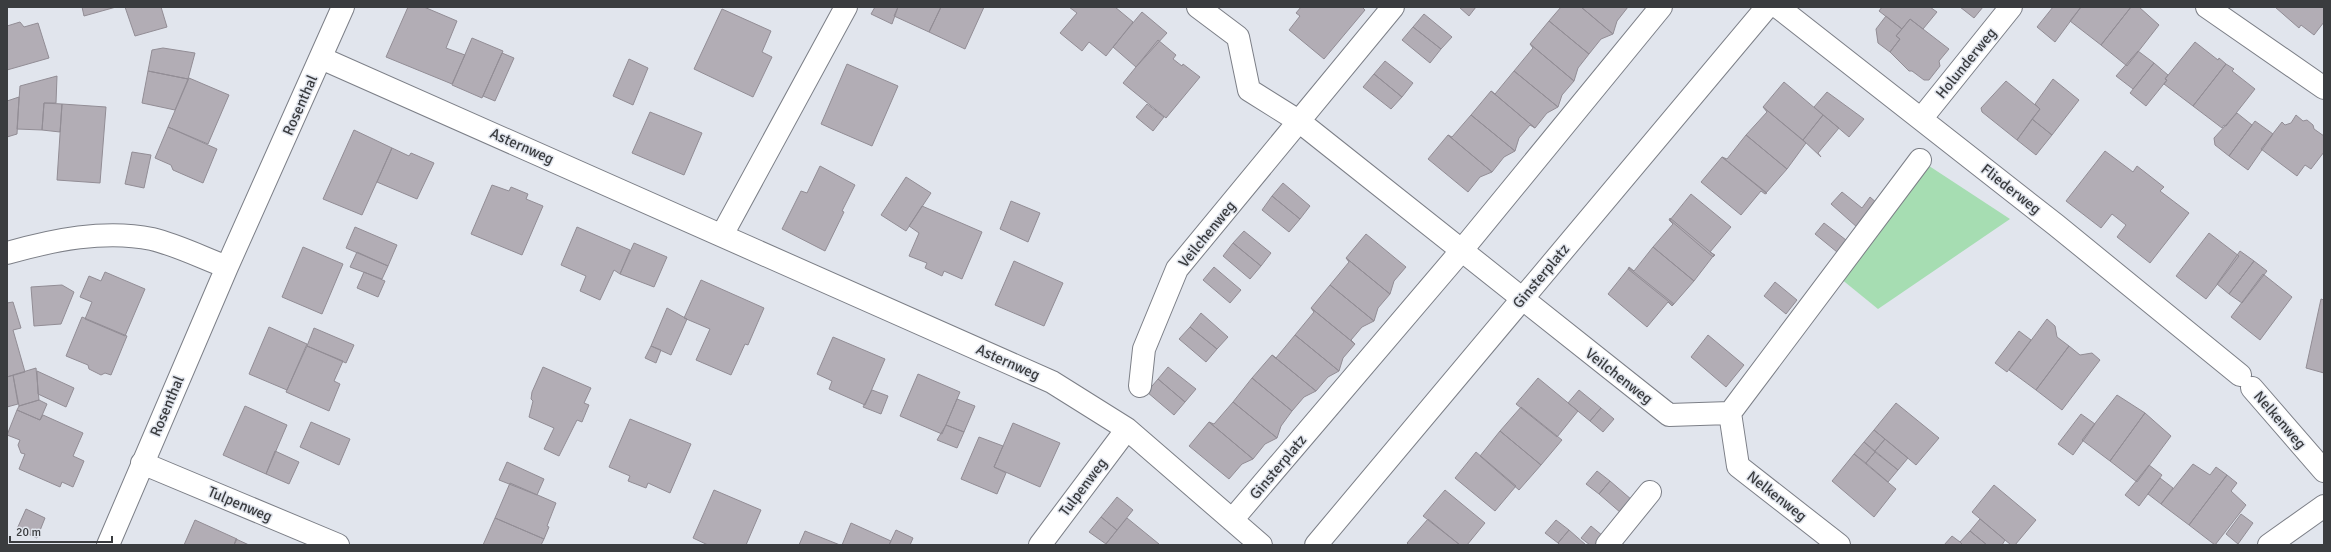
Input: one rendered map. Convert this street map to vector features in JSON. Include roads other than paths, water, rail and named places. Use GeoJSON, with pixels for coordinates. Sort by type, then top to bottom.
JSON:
{"type":"FeatureCollection","features":[{"type":"Feature","properties":{"kind":"street","name":"Rosenthal"},"geometry":{"type":"LineString","coordinates":[[108,545],[226,267],[343,7]]}},
{"type":"Feature","properties":{"kind":"street"},"geometry":{"type":"LineString","coordinates":[[722,235],[846,7]]}},
{"type":"Feature","properties":{"kind":"street"},"geometry":{"type":"LineString","coordinates":[[1198,7],[1238,37],[1249,90],[1300,122],[1462,250]]}},
{"type":"Feature","properties":{"kind":"street","name":"Veilchenweg"},"geometry":{"type":"LineString","coordinates":[[1140,386],[1144,349],[1177,269],[1300,122],[1392,7]]}},
{"type":"Feature","properties":{"kind":"street","name":"Ginsterplatz"},"geometry":{"type":"LineString","coordinates":[[1232,520],[1462,250],[1661,7]]}},
{"type":"Feature","properties":{"kind":"street","name":"Ginsterplatz"},"geometry":{"type":"LineString","coordinates":[[1316,545],[1767,7]]}},
{"type":"Feature","properties":{"kind":"street","name":"Fliederweg"},"geometry":{"type":"LineString","coordinates":[[1778,7],[2051,220],[2246,381]]}},
{"type":"Feature","properties":{"kind":"street","name":"Holunderweg"},"geometry":{"type":"LineString","coordinates":[[1921,119],[2011,7]]}},
{"type":"Feature","properties":{"kind":"street"},"geometry":{"type":"LineString","coordinates":[[2207,7],[2324,88]]}},
{"type":"Feature","properties":{"kind":"street","name":"Asternweg"},"geometry":{"type":"LineString","coordinates":[[321,58],[1052,382],[1127,429],[1261,545]]}},
{"type":"Feature","properties":{"kind":"street"},"geometry":{"type":"LineString","coordinates":[[1730,413],[1920,160]]}},
{"type":"Feature","properties":{"kind":"street"},"geometry":{"type":"LineString","coordinates":[[7,253],[33,246],[104,235],[152,239],[226,267]]}},
{"type":"Feature","properties":{"kind":"street","name":"Veilchenweg"},"geometry":{"type":"LineString","coordinates":[[1462,250],[1669,415],[1730,413]]}},
{"type":"Feature","properties":{"kind":"street","name":"Nelkenweg"},"geometry":{"type":"LineString","coordinates":[[2246,381],[2324,471]]}},
{"type":"Feature","properties":{"kind":"street","name":"Nelkenweg"},"geometry":{"type":"LineString","coordinates":[[1730,413],[1738,466],[1839,545]]}},
{"type":"Feature","properties":{"kind":"street","name":"Tulpenweg"},"geometry":{"type":"LineString","coordinates":[[1040,545],[1127,429]]}},
{"type":"Feature","properties":{"kind":"street","name":"Tulpenweg"},"geometry":{"type":"LineString","coordinates":[[142,463],[338,545]]}},
{"type":"Feature","properties":{"kind":"street"},"geometry":{"type":"LineString","coordinates":[[1607,545],[1650,492]]}},
{"type":"Feature","properties":{"kind":"street"},"geometry":{"type":"LineString","coordinates":[[2269,545],[2324,506]]}}]}
